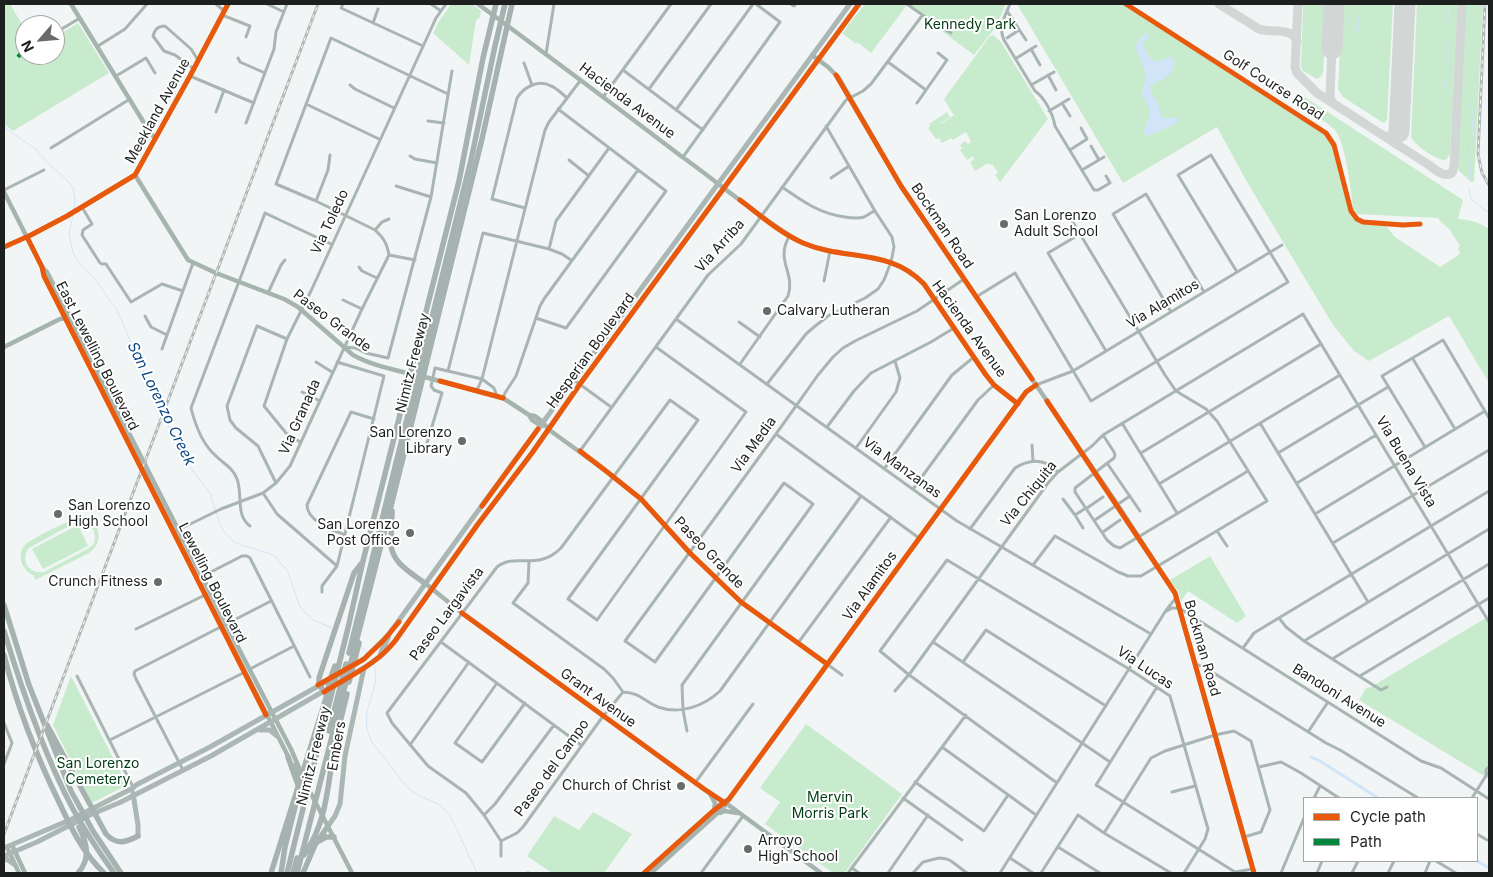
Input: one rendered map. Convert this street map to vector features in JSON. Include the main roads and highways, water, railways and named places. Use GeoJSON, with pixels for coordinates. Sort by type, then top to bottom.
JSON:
{"type":"FeatureCollection","features":[{"type":"Feature","properties":{"kind":"highway","name":"Nimitz Freeway"},"geometry":{"type":"LineString","coordinates":[[288,873],[307,796],[308,783],[348,628],[363,560],[459,181],[486,43],[496,4]]}},
{"type":"Feature","properties":{"kind":"highway"},"geometry":{"type":"LineString","coordinates":[[358,633],[472,160],[505,4]]}},
{"type":"Feature","properties":{"kind":"highway","name":"Nimitz Freeway"},"geometry":{"type":"LineString","coordinates":[[297,873],[315,792],[345,685],[391,506],[482,139],[512,4]]}},
{"type":"Feature","properties":{"kind":"highway"},"geometry":{"type":"LineString","coordinates":[[490,74],[498,63]]}},
{"type":"Feature","properties":{"kind":"highway"},"geometry":{"type":"LineString","coordinates":[[391,506],[392,551],[400,564],[426,584]]}},
{"type":"Feature","properties":{"kind":"highway"},"geometry":{"type":"LineString","coordinates":[[325,695],[319,684],[319,678],[354,573],[363,560]]}},
{"type":"Feature","properties":{"kind":"highway"},"geometry":{"type":"LineString","coordinates":[[4,606],[41,717],[89,805],[106,834],[114,841],[126,842],[138,836]]}},
{"type":"Feature","properties":{"kind":"highway"},"geometry":{"type":"LineString","coordinates":[[4,631],[37,727],[60,784],[114,873]]}},
{"type":"Feature","properties":{"kind":"highway"},"geometry":{"type":"LineString","coordinates":[[4,655],[30,736],[55,794],[83,848],[104,873]]}},
{"type":"Feature","properties":{"kind":"highway"},"geometry":{"type":"LineString","coordinates":[[271,873],[325,695],[340,658]]}},
{"type":"Feature","properties":{"kind":"highway"},"geometry":{"type":"LineString","coordinates":[[288,873],[303,856],[314,838],[322,819],[328,794],[345,685]]}},
{"type":"Feature","properties":{"kind":"highway"},"geometry":{"type":"LineString","coordinates":[[49,733],[71,792],[76,813]]}},
{"type":"Feature","properties":{"kind":"highway"},"geometry":{"type":"LineString","coordinates":[[281,873],[298,791],[298,783],[288,757]]}},
{"type":"Feature","properties":{"kind":"highway"},"geometry":{"type":"LineString","coordinates":[[293,873],[312,806]]}},
{"type":"Feature","properties":{"kind":"highway"},"geometry":{"type":"LineString","coordinates":[[82,823],[126,873]]}},
{"type":"Feature","properties":{"kind":"highway"},"geometry":{"type":"LineString","coordinates":[[78,873],[85,864],[87,851],[82,823]]}},
{"type":"Feature","properties":{"kind":"highway"},"geometry":{"type":"LineString","coordinates":[[303,873],[309,857],[328,826]]}},
{"type":"Feature","properties":{"kind":"highway"},"geometry":{"type":"LineString","coordinates":[[317,842],[326,837],[334,838]]}},
{"type":"Feature","properties":{"kind":"highway"},"geometry":{"type":"LineString","coordinates":[[100,843],[121,873]]}},
{"type":"Feature","properties":{"kind":"main road","name":"Hesperian Boulevard"},"geometry":{"type":"LineString","coordinates":[[7,847],[72,819],[210,747],[345,671],[371,653],[389,634],[426,584],[850,4]]}},
{"type":"Feature","properties":{"kind":"main road"},"geometry":{"type":"LineString","coordinates":[[853,12],[855,4]]}},
{"type":"Feature","properties":{"kind":"main road","name":"Hesperian Boulevard"},"geometry":{"type":"LineString","coordinates":[[8,855],[132,796],[325,695],[375,661],[395,641],[580,384],[859,4]]}},
{"type":"Feature","properties":{"kind":"main road"},"geometry":{"type":"LineString","coordinates":[[766,130],[765,126],[776,110],[778,102]]}},
{"type":"Feature","properties":{"kind":"main road"},"geometry":{"type":"LineString","coordinates":[[752,150],[754,142],[762,130],[762,125]]}},
{"type":"Feature","properties":{"kind":"main road"},"geometry":{"type":"LineString","coordinates":[[685,241],[687,227]]}},
{"type":"Feature","properties":{"kind":"main road"},"geometry":{"type":"LineString","coordinates":[[375,661],[386,644],[389,634]]}},
{"type":"Feature","properties":{"kind":"main road","name":"Embers"},"geometry":{"type":"LineString","coordinates":[[328,826],[340,804],[345,756],[364,668]]}},
{"type":"Feature","properties":{"kind":"main road"},"geometry":{"type":"LineString","coordinates":[[255,731],[268,729],[277,736]]}},
{"type":"Feature","properties":{"kind":"main road"},"geometry":{"type":"LineString","coordinates":[[133,788],[132,796],[138,825],[138,836]]}},
{"type":"Feature","properties":{"kind":"main road"},"geometry":{"type":"LineString","coordinates":[[8,855],[8,860],[15,865]]}},
{"type":"Feature","properties":{"kind":"water"},"geometry":{"type":"Polygon","coordinates":[[[1147,32],[1149,37],[1142,43],[1147,54],[1156,61],[1171,56],[1174,67],[1169,75],[1150,86],[1151,91],[1162,118],[1180,119],[1178,122],[1147,136],[1144,131],[1150,116],[1150,110],[1142,95],[1146,74],[1135,46],[1139,39],[1147,32]]]}},
{"type":"Feature","properties":{"kind":"waterway"},"geometry":{"type":"LineString","coordinates":[[1358,30],[1360,4]]}},
{"type":"Feature","properties":{"kind":"waterway"},"geometry":{"type":"LineString","coordinates":[[1443,85],[1445,81],[1449,4]]}},
{"type":"Feature","properties":{"kind":"waterway"},"geometry":{"type":"LineString","coordinates":[[1345,18],[1353,27],[1364,34]]}},
{"type":"Feature","properties":{"kind":"waterway"},"geometry":{"type":"LineString","coordinates":[[1440,83],[1450,90]]}},
{"type":"Feature","properties":{"kind":"waterway"},"geometry":{"type":"LineString","coordinates":[[1465,99],[1470,104],[1473,112],[1470,181]]}},
{"type":"Feature","properties":{"kind":"waterway","name":"San Lorenzo Creek"},"geometry":{"type":"LineString","coordinates":[[4,127],[37,150],[69,182],[73,188],[74,209]]}},
{"type":"Feature","properties":{"kind":"waterway"},"geometry":{"type":"LineString","coordinates":[[1469,189],[1471,199],[1486,211],[1489,211]]}},
{"type":"Feature","properties":{"kind":"waterway","name":"San Lorenzo Creek"},"geometry":{"type":"LineString","coordinates":[[73,215],[69,234],[73,253],[117,310],[158,404],[186,462],[210,493],[220,524],[225,533],[233,541],[241,545],[268,553],[277,558],[288,572],[299,604],[304,612],[315,621],[332,628]]}},
{"type":"Feature","properties":{"kind":"waterway","name":"San Lorenzo Creek"},"geometry":{"type":"LineString","coordinates":[[361,646],[367,653]]}},
{"type":"Feature","properties":{"kind":"waterway","name":"San Lorenzo Creek"},"geometry":{"type":"LineString","coordinates":[[374,664],[375,683],[366,720],[372,742],[407,787],[414,793],[438,804],[450,815],[477,873]]}},
{"type":"Feature","properties":{"kind":"waterway"},"geometry":{"type":"LineString","coordinates":[[1311,757],[1376,797]]}},
{"type":"Feature","properties":{"kind":"waterway"},"geometry":{"type":"LineString","coordinates":[[1478,862],[1489,868]]}},
{"type":"Feature","properties":{"kind":"railway"},"geometry":{"type":"LineString","coordinates":[[4,834],[318,4]]}},
{"type":"Feature","properties":{"kind":"railway"},"geometry":{"type":"LineString","coordinates":[[1485,4],[1478,154],[1482,173],[1489,185]]}},
{"type":"Feature","properties":{"kind":"place","name":"San Lorenzo Adult School"},"geometry":{"type":"Point","coordinates":[1004,224]}},
{"type":"Feature","properties":{"kind":"place","name":"Calvary Lutheran"},"geometry":{"type":"Point","coordinates":[767,311]}},
{"type":"Feature","properties":{"kind":"place","name":"San Lorenzo Library"},"geometry":{"type":"Point","coordinates":[462,441]}},
{"type":"Feature","properties":{"kind":"place","name":"San Lorenzo High School"},"geometry":{"type":"Point","coordinates":[58,514]}},
{"type":"Feature","properties":{"kind":"place","name":"San Lorenzo Post Office"},"geometry":{"type":"Point","coordinates":[410,533]}},
{"type":"Feature","properties":{"kind":"place","name":"Crunch Fitness"},"geometry":{"type":"Point","coordinates":[158,582]}},
{"type":"Feature","properties":{"kind":"place","name":"Church of Christ"},"geometry":{"type":"Point","coordinates":[681,786]}},
{"type":"Feature","properties":{"kind":"place","name":"Arroyo High School"},"geometry":{"type":"Point","coordinates":[748,849]}},
{"type":"Feature","properties":{"kind":"park label","name":"Kennedy Park"},"geometry":{"type":"Point","coordinates":[970,25]}},
{"type":"Feature","properties":{"kind":"park label","name":"San Lorenzo Cemetery"},"geometry":{"type":"Point","coordinates":[98,772]}},
{"type":"Feature","properties":{"kind":"park label","name":"Mervin Morris Park"},"geometry":{"type":"Point","coordinates":[830,806]}}]}
